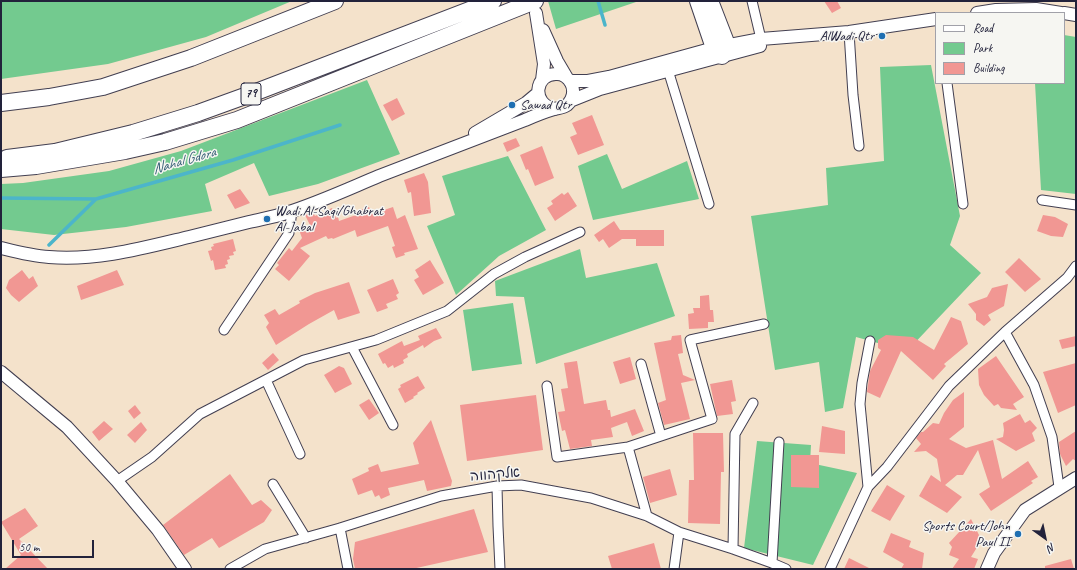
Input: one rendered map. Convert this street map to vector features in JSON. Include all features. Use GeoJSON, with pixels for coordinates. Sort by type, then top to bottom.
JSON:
{"type":"FeatureCollection","features":[{"type":"Feature","properties":{"kind":"highway"},"geometry":{"type":"LineString","coordinates":[[1,103],[50,97],[103,87],[191,58],[335,1]]}},
{"type":"Feature","properties":{"kind":"highway","name":"79"},"geometry":{"type":"LineString","coordinates":[[1,159],[55,152],[133,133],[184,117],[256,92],[493,1]]}},
{"type":"Feature","properties":{"kind":"highway"},"geometry":{"type":"LineString","coordinates":[[698,1],[721,50]]}},
{"type":"Feature","properties":{"kind":"highway"},"geometry":{"type":"LineString","coordinates":[[710,1],[721,50]]}},
{"type":"Feature","properties":{"kind":"highway"},"geometry":{"type":"LineString","coordinates":[[1,169],[36,166],[125,151],[165,142],[237,120],[537,12]]}},
{"type":"Feature","properties":{"kind":"street"},"geometry":{"type":"LineString","coordinates":[[752,1],[761,38]]}},
{"type":"Feature","properties":{"kind":"street"},"geometry":{"type":"LineString","coordinates":[[983,12],[996,10],[1036,9],[1056,12]]}},
{"type":"Feature","properties":{"kind":"street"},"geometry":{"type":"LineString","coordinates":[[537,12],[557,60],[573,91],[570,101]]}},
{"type":"Feature","properties":{"kind":"street"},"geometry":{"type":"LineString","coordinates":[[537,12],[544,64],[542,80],[538,88],[538,93],[542,102],[546,106],[555,109]]}},
{"type":"Feature","properties":{"kind":"street"},"geometry":{"type":"LineString","coordinates":[[1065,13],[1076,15]]}},
{"type":"Feature","properties":{"kind":"street"},"geometry":{"type":"LineString","coordinates":[[542,80],[551,74],[562,75],[568,80],[588,81],[721,50],[761,38],[849,32],[935,19]]}},
{"type":"Feature","properties":{"kind":"street"},"geometry":{"type":"LineString","coordinates":[[849,32],[853,95],[859,146]]}},
{"type":"Feature","properties":{"kind":"street"},"geometry":{"type":"LineString","coordinates":[[1,248],[25,254],[50,257],[78,257],[114,254],[292,211],[446,150],[561,108],[570,101],[600,89],[668,70],[721,50],[802,36]]}},
{"type":"Feature","properties":{"kind":"street"},"geometry":{"type":"LineString","coordinates":[[668,70],[709,204]]}},
{"type":"Feature","properties":{"kind":"street"},"geometry":{"type":"LineString","coordinates":[[947,84],[963,204]]}},
{"type":"Feature","properties":{"kind":"street"},"geometry":{"type":"LineString","coordinates":[[446,150],[526,103],[538,93]]}},
{"type":"Feature","properties":{"kind":"street"},"geometry":{"type":"LineString","coordinates":[[1042,200],[1076,205]]}},
{"type":"Feature","properties":{"kind":"street"},"geometry":{"type":"LineString","coordinates":[[224,330],[289,233],[292,211]]}},
{"type":"Feature","properties":{"kind":"street"},"geometry":{"type":"LineString","coordinates":[[117,481],[152,457],[200,414],[304,360],[376,340],[447,311],[494,274],[524,257],[580,232]]}},
{"type":"Feature","properties":{"kind":"street"},"geometry":{"type":"LineString","coordinates":[[830,569],[868,487],[888,467],[949,386],[1005,332],[1067,278],[1076,266]]}},
{"type":"Feature","properties":{"kind":"street"},"geometry":{"type":"LineString","coordinates":[[547,386],[557,457],[628,447],[712,419],[690,340],[764,324]]}},
{"type":"Feature","properties":{"kind":"street"},"geometry":{"type":"LineString","coordinates":[[1005,332],[1034,385],[1052,437],[1059,487]]}},
{"type":"Feature","properties":{"kind":"street"},"geometry":{"type":"LineString","coordinates":[[868,487],[860,404],[862,383],[870,341]]}},
{"type":"Feature","properties":{"kind":"street"},"geometry":{"type":"LineString","coordinates":[[352,347],[393,425]]}},
{"type":"Feature","properties":{"kind":"street"},"geometry":{"type":"LineString","coordinates":[[641,364],[661,436]]}},
{"type":"Feature","properties":{"kind":"street"},"geometry":{"type":"LineString","coordinates":[[1,372],[67,428],[117,481],[158,530],[184,569]]}},
{"type":"Feature","properties":{"kind":"street"},"geometry":{"type":"LineString","coordinates":[[266,380],[300,454]]}},
{"type":"Feature","properties":{"kind":"street"},"geometry":{"type":"LineString","coordinates":[[733,549],[735,434],[753,403]]}},
{"type":"Feature","properties":{"kind":"street"},"geometry":{"type":"LineString","coordinates":[[772,563],[779,442]]}},
{"type":"Feature","properties":{"kind":"street"},"geometry":{"type":"LineString","coordinates":[[628,447],[648,516]]}},
{"type":"Feature","properties":{"kind":"street"},"geometry":{"type":"LineString","coordinates":[[987,569],[994,553],[1025,510],[1059,487],[1076,478]]}},
{"type":"Feature","properties":{"kind":"street"},"geometry":{"type":"LineString","coordinates":[[273,484],[306,538]]}},
{"type":"Feature","properties":{"kind":"street","name":"אלקהווה"},"geometry":{"type":"LineString","coordinates":[[230,569],[265,549],[340,528],[441,496],[497,486],[521,485],[591,498],[648,516],[679,532],[733,549],[786,569]]}},
{"type":"Feature","properties":{"kind":"street"},"geometry":{"type":"LineString","coordinates":[[497,486],[500,569]]}},
{"type":"Feature","properties":{"kind":"street"},"geometry":{"type":"LineString","coordinates":[[340,528],[348,569]]}},
{"type":"Feature","properties":{"kind":"street"},"geometry":{"type":"LineString","coordinates":[[674,569],[679,532]]}},
{"type":"Feature","properties":{"kind":"green space"},"geometry":{"type":"Polygon","coordinates":[[[1,1],[292,1],[206,37],[108,64],[1,79],[1,1]]]}},
{"type":"Feature","properties":{"kind":"green space"},"geometry":{"type":"Polygon","coordinates":[[[548,1],[639,1],[556,29],[548,1]]]}},
{"type":"Feature","properties":{"kind":"green space"},"geometry":{"type":"Polygon","coordinates":[[[1065,35],[1076,37],[1076,194],[1041,190],[1035,84],[1065,84],[1065,35]]]}},
{"type":"Feature","properties":{"kind":"green space"},"geometry":{"type":"Polygon","coordinates":[[[931,65],[960,216],[950,245],[981,273],[907,351],[856,337],[843,408],[825,412],[819,362],[775,370],[751,216],[828,205],[826,168],[884,161],[880,67],[931,65]]]}},
{"type":"Feature","properties":{"kind":"green space"},"geometry":{"type":"Polygon","coordinates":[[[367,80],[400,154],[318,184],[269,196],[254,163],[205,184],[212,211],[126,227],[54,235],[1,229],[1,184],[23,183],[109,171],[181,151],[367,80]]]}},
{"type":"Feature","properties":{"kind":"green space"},"geometry":{"type":"Polygon","coordinates":[[[607,154],[622,189],[687,161],[699,199],[593,220],[578,166],[607,154]]]}},
{"type":"Feature","properties":{"kind":"green space"},"geometry":{"type":"Polygon","coordinates":[[[508,156],[546,230],[499,256],[456,295],[427,226],[455,215],[442,176],[508,156]]]}},
{"type":"Feature","properties":{"kind":"green space"},"geometry":{"type":"Polygon","coordinates":[[[580,249],[586,278],[657,263],[675,316],[536,364],[524,297],[496,296],[495,281],[580,249]]]}},
{"type":"Feature","properties":{"kind":"green space"},"geometry":{"type":"Polygon","coordinates":[[[513,303],[522,364],[472,371],[463,310],[513,303]]]}},
{"type":"Feature","properties":{"kind":"green space"},"geometry":{"type":"Polygon","coordinates":[[[757,441],[811,445],[810,463],[857,473],[813,565],[744,548],[757,441]]]}},
{"type":"Feature","properties":{"kind":"building"},"geometry":{"type":"Polygon","coordinates":[[[824,1],[837,1],[841,8],[832,13],[824,1]]]}},
{"type":"Feature","properties":{"kind":"building"},"geometry":{"type":"Polygon","coordinates":[[[397,98],[405,114],[392,121],[383,105],[397,98]]]}},
{"type":"Feature","properties":{"kind":"building"},"geometry":{"type":"Polygon","coordinates":[[[592,115],[604,145],[578,155],[570,137],[577,134],[572,123],[592,115]]]}},
{"type":"Feature","properties":{"kind":"building"},"geometry":{"type":"Polygon","coordinates":[[[516,138],[520,146],[507,152],[503,143],[516,138]]]}},
{"type":"Feature","properties":{"kind":"building"},"geometry":{"type":"Polygon","coordinates":[[[542,146],[554,178],[535,186],[520,155],[542,146]]]}},
{"type":"Feature","properties":{"kind":"building"},"geometry":{"type":"Polygon","coordinates":[[[424,173],[428,182],[431,213],[414,216],[411,192],[408,193],[404,180],[424,173]]]}},
{"type":"Feature","properties":{"kind":"building"},"geometry":{"type":"Polygon","coordinates":[[[240,189],[250,203],[235,209],[227,195],[240,189]]]}},
{"type":"Feature","properties":{"kind":"building"},"geometry":{"type":"Polygon","coordinates":[[[568,192],[577,206],[555,221],[547,208],[553,204],[551,201],[562,193],[564,195],[568,192]]]}},
{"type":"Feature","properties":{"kind":"building"},"geometry":{"type":"Polygon","coordinates":[[[369,207],[372,214],[393,207],[397,219],[405,215],[418,249],[404,253],[405,255],[396,258],[392,247],[395,246],[388,226],[357,237],[355,230],[333,239],[328,239],[326,236],[300,248],[310,256],[289,281],[275,269],[279,265],[277,263],[289,248],[292,251],[302,238],[299,230],[310,225],[305,215],[313,212],[315,216],[332,208],[336,218],[338,217],[339,221],[356,215],[354,212],[369,207]]]}},
{"type":"Feature","properties":{"kind":"building"},"geometry":{"type":"Polygon","coordinates":[[[1043,215],[1055,217],[1068,224],[1063,237],[1051,236],[1037,231],[1043,215]]]}},
{"type":"Feature","properties":{"kind":"building"},"geometry":{"type":"Polygon","coordinates":[[[614,221],[620,230],[664,230],[664,246],[636,246],[636,239],[622,239],[609,248],[603,239],[599,242],[594,235],[614,221]]]}},
{"type":"Feature","properties":{"kind":"building"},"geometry":{"type":"Polygon","coordinates":[[[233,239],[236,251],[233,252],[234,255],[229,256],[230,259],[227,260],[228,264],[225,265],[226,268],[215,270],[213,260],[211,261],[208,251],[212,250],[211,247],[214,246],[213,244],[233,239]]]}},
{"type":"Feature","properties":{"kind":"building"},"geometry":{"type":"Polygon","coordinates":[[[1019,258],[1041,279],[1025,292],[1005,272],[1019,258]]]}},
{"type":"Feature","properties":{"kind":"building"},"geometry":{"type":"Polygon","coordinates":[[[430,260],[444,283],[423,295],[414,280],[419,277],[415,270],[430,260]]]}},
{"type":"Feature","properties":{"kind":"building"},"geometry":{"type":"Polygon","coordinates":[[[22,270],[29,279],[33,276],[38,286],[19,302],[6,288],[9,280],[22,270]]]}},
{"type":"Feature","properties":{"kind":"building"},"geometry":{"type":"Polygon","coordinates":[[[117,270],[124,285],[81,300],[77,286],[117,270]]]}},
{"type":"Feature","properties":{"kind":"building"},"geometry":{"type":"Polygon","coordinates":[[[393,279],[399,293],[396,295],[398,299],[386,304],[388,308],[377,312],[367,290],[393,279]]]}},
{"type":"Feature","properties":{"kind":"building"},"geometry":{"type":"Polygon","coordinates":[[[349,282],[360,313],[338,320],[334,310],[276,345],[266,327],[269,323],[264,315],[275,309],[279,315],[300,303],[299,301],[315,293],[349,282]]]}},
{"type":"Feature","properties":{"kind":"building"},"geometry":{"type":"Polygon","coordinates":[[[1008,284],[1004,306],[988,315],[991,320],[984,326],[976,320],[976,314],[968,304],[987,297],[992,288],[1008,284]]]}},
{"type":"Feature","properties":{"kind":"building"},"geometry":{"type":"Polygon","coordinates":[[[709,295],[710,310],[713,310],[714,322],[708,322],[708,328],[689,329],[688,314],[694,313],[693,308],[700,308],[700,296],[709,295]]]}},
{"type":"Feature","properties":{"kind":"building"},"geometry":{"type":"Polygon","coordinates":[[[951,317],[961,321],[968,344],[944,364],[946,366],[933,380],[901,351],[880,398],[867,392],[870,371],[881,350],[878,348],[878,340],[886,335],[913,337],[934,350],[951,317]]]}},
{"type":"Feature","properties":{"kind":"building"},"geometry":{"type":"Polygon","coordinates":[[[436,328],[442,338],[434,341],[424,348],[423,345],[407,354],[408,357],[403,360],[404,363],[394,368],[393,365],[388,368],[385,363],[383,364],[378,354],[402,341],[404,346],[420,340],[418,336],[436,328]]]}},
{"type":"Feature","properties":{"kind":"building"},"geometry":{"type":"Polygon","coordinates":[[[681,335],[683,353],[678,354],[683,375],[695,380],[681,383],[690,419],[664,425],[658,403],[666,400],[654,343],[671,340],[672,336],[681,335]]]}},
{"type":"Feature","properties":{"kind":"building"},"geometry":{"type":"Polygon","coordinates":[[[1076,336],[1076,346],[1062,349],[1059,340],[1076,336]]]}},
{"type":"Feature","properties":{"kind":"building"},"geometry":{"type":"Polygon","coordinates":[[[273,353],[279,360],[268,370],[262,363],[273,353]]]}},
{"type":"Feature","properties":{"kind":"building"},"geometry":{"type":"Polygon","coordinates":[[[996,356],[1024,397],[1013,404],[1017,410],[1001,408],[998,404],[994,406],[984,395],[979,385],[978,369],[996,356]]]}},
{"type":"Feature","properties":{"kind":"building"},"geometry":{"type":"Polygon","coordinates":[[[630,357],[636,379],[620,384],[613,362],[630,357]]]}},
{"type":"Feature","properties":{"kind":"building"},"geometry":{"type":"Polygon","coordinates":[[[577,361],[584,404],[606,400],[611,417],[635,409],[644,431],[632,436],[627,422],[611,428],[613,437],[591,440],[592,446],[570,449],[565,430],[562,431],[558,412],[565,411],[561,389],[568,388],[564,363],[577,361]]]}},
{"type":"Feature","properties":{"kind":"building"},"geometry":{"type":"Polygon","coordinates":[[[1076,363],[1076,405],[1058,413],[1043,372],[1076,363]]]}},
{"type":"Feature","properties":{"kind":"building"},"geometry":{"type":"Polygon","coordinates":[[[339,366],[344,368],[352,384],[335,393],[324,375],[339,366]]]}},
{"type":"Feature","properties":{"kind":"building"},"geometry":{"type":"Polygon","coordinates":[[[418,376],[425,388],[417,393],[418,394],[413,397],[414,398],[405,403],[398,389],[401,387],[400,385],[418,376]]]}},
{"type":"Feature","properties":{"kind":"building"},"geometry":{"type":"Polygon","coordinates":[[[732,380],[736,401],[731,402],[733,414],[717,416],[710,384],[732,380]]]}},
{"type":"Feature","properties":{"kind":"building"},"geometry":{"type":"Polygon","coordinates":[[[964,392],[964,427],[949,439],[966,448],[993,440],[1002,479],[1028,461],[1038,477],[1031,481],[1033,483],[991,511],[979,494],[990,487],[978,450],[963,475],[957,475],[945,485],[962,497],[947,513],[919,496],[931,475],[941,482],[937,459],[926,451],[914,452],[921,444],[916,438],[921,432],[933,423],[939,424],[944,413],[953,400],[964,392]]]}},
{"type":"Feature","properties":{"kind":"building"},"geometry":{"type":"Polygon","coordinates":[[[536,395],[543,450],[467,461],[460,405],[536,395]]]}},
{"type":"Feature","properties":{"kind":"building"},"geometry":{"type":"Polygon","coordinates":[[[369,399],[379,413],[369,420],[359,405],[369,399]]]}},
{"type":"Feature","properties":{"kind":"building"},"geometry":{"type":"Polygon","coordinates":[[[135,405],[141,413],[134,419],[128,411],[135,405]]]}},
{"type":"Feature","properties":{"kind":"building"},"geometry":{"type":"Polygon","coordinates":[[[1020,414],[1025,423],[1030,420],[1037,428],[1032,433],[1035,441],[1016,451],[996,439],[1003,437],[1003,423],[1020,414]]]}},
{"type":"Feature","properties":{"kind":"building"},"geometry":{"type":"Polygon","coordinates":[[[431,420],[452,481],[451,486],[427,491],[424,480],[388,488],[390,495],[381,499],[379,495],[375,497],[372,490],[358,495],[352,479],[369,471],[368,468],[378,464],[381,472],[419,464],[413,443],[431,420]]]}},
{"type":"Feature","properties":{"kind":"building"},"geometry":{"type":"Polygon","coordinates":[[[104,421],[113,429],[99,441],[92,432],[104,421]]]}},
{"type":"Feature","properties":{"kind":"building"},"geometry":{"type":"Polygon","coordinates":[[[141,422],[147,430],[135,443],[127,435],[141,422]]]}},
{"type":"Feature","properties":{"kind":"building"},"geometry":{"type":"Polygon","coordinates":[[[822,426],[845,431],[845,454],[819,452],[822,426]]]}},
{"type":"Feature","properties":{"kind":"building"},"geometry":{"type":"Polygon","coordinates":[[[1076,431],[1076,461],[1073,459],[1066,466],[1060,454],[1059,442],[1076,431]]]}},
{"type":"Feature","properties":{"kind":"building"},"geometry":{"type":"Polygon","coordinates":[[[693,433],[723,433],[724,472],[721,472],[720,524],[688,523],[689,480],[694,480],[693,433]]]}},
{"type":"Feature","properties":{"kind":"building"},"geometry":{"type":"Polygon","coordinates":[[[791,455],[819,455],[819,488],[791,487],[791,455]]]}},
{"type":"Feature","properties":{"kind":"building"},"geometry":{"type":"Polygon","coordinates":[[[670,469],[677,495],[650,503],[643,477],[670,469]]]}},
{"type":"Feature","properties":{"kind":"building"},"geometry":{"type":"Polygon","coordinates":[[[230,474],[252,505],[261,500],[272,510],[264,522],[219,548],[212,538],[184,555],[163,525],[230,474]]]}},
{"type":"Feature","properties":{"kind":"building"},"geometry":{"type":"Polygon","coordinates":[[[887,485],[905,496],[890,521],[871,511],[887,485]]]}},
{"type":"Feature","properties":{"kind":"building"},"geometry":{"type":"Polygon","coordinates":[[[25,508],[38,526],[19,539],[48,569],[5,569],[21,555],[1,522],[25,508]]]}},
{"type":"Feature","properties":{"kind":"building"},"geometry":{"type":"Polygon","coordinates":[[[474,509],[488,552],[412,569],[355,569],[353,559],[355,542],[474,509]]]}},
{"type":"Feature","properties":{"kind":"building"},"geometry":{"type":"Polygon","coordinates":[[[971,519],[979,535],[976,549],[971,557],[978,559],[974,569],[952,569],[959,559],[949,555],[952,547],[949,543],[971,519]]]}},
{"type":"Feature","properties":{"kind":"building"},"geometry":{"type":"Polygon","coordinates":[[[891,533],[911,541],[909,547],[924,553],[922,569],[901,569],[904,564],[883,552],[891,533]]]}},
{"type":"Feature","properties":{"kind":"building"},"geometry":{"type":"Polygon","coordinates":[[[654,543],[661,569],[612,569],[608,556],[654,543]]]}},
{"type":"Feature","properties":{"kind":"building"},"geometry":{"type":"Polygon","coordinates":[[[849,558],[871,569],[844,569],[849,558]]]}},
{"type":"Feature","properties":{"kind":"building"},"geometry":{"type":"Polygon","coordinates":[[[1071,559],[1074,569],[1045,569],[1045,566],[1071,559]]]}},
{"type":"Feature","properties":{"kind":"waterway"},"geometry":{"type":"LineString","coordinates":[[598,1],[605,25]]}},
{"type":"Feature","properties":{"kind":"waterway","name":"Nahal Gdora"},"geometry":{"type":"LineString","coordinates":[[49,245],[96,199],[233,160],[340,125]]}},
{"type":"Feature","properties":{"kind":"waterway"},"geometry":{"type":"LineString","coordinates":[[1,198],[96,199]]}},
{"type":"Feature","properties":{"kind":"place","name":"AlWadi Qtr"},"geometry":{"type":"Point","coordinates":[882,36]}},
{"type":"Feature","properties":{"kind":"place","name":"Sawad Qtr"},"geometry":{"type":"Point","coordinates":[512,105]}},
{"type":"Feature","properties":{"kind":"place","name":"Wadi Al-Saqi/Ghabrat Al-Jabal"},"geometry":{"type":"Point","coordinates":[267,219]}},
{"type":"Feature","properties":{"kind":"place","name":"Sports Court/John Paul II"},"geometry":{"type":"Point","coordinates":[1018,534]}}]}
